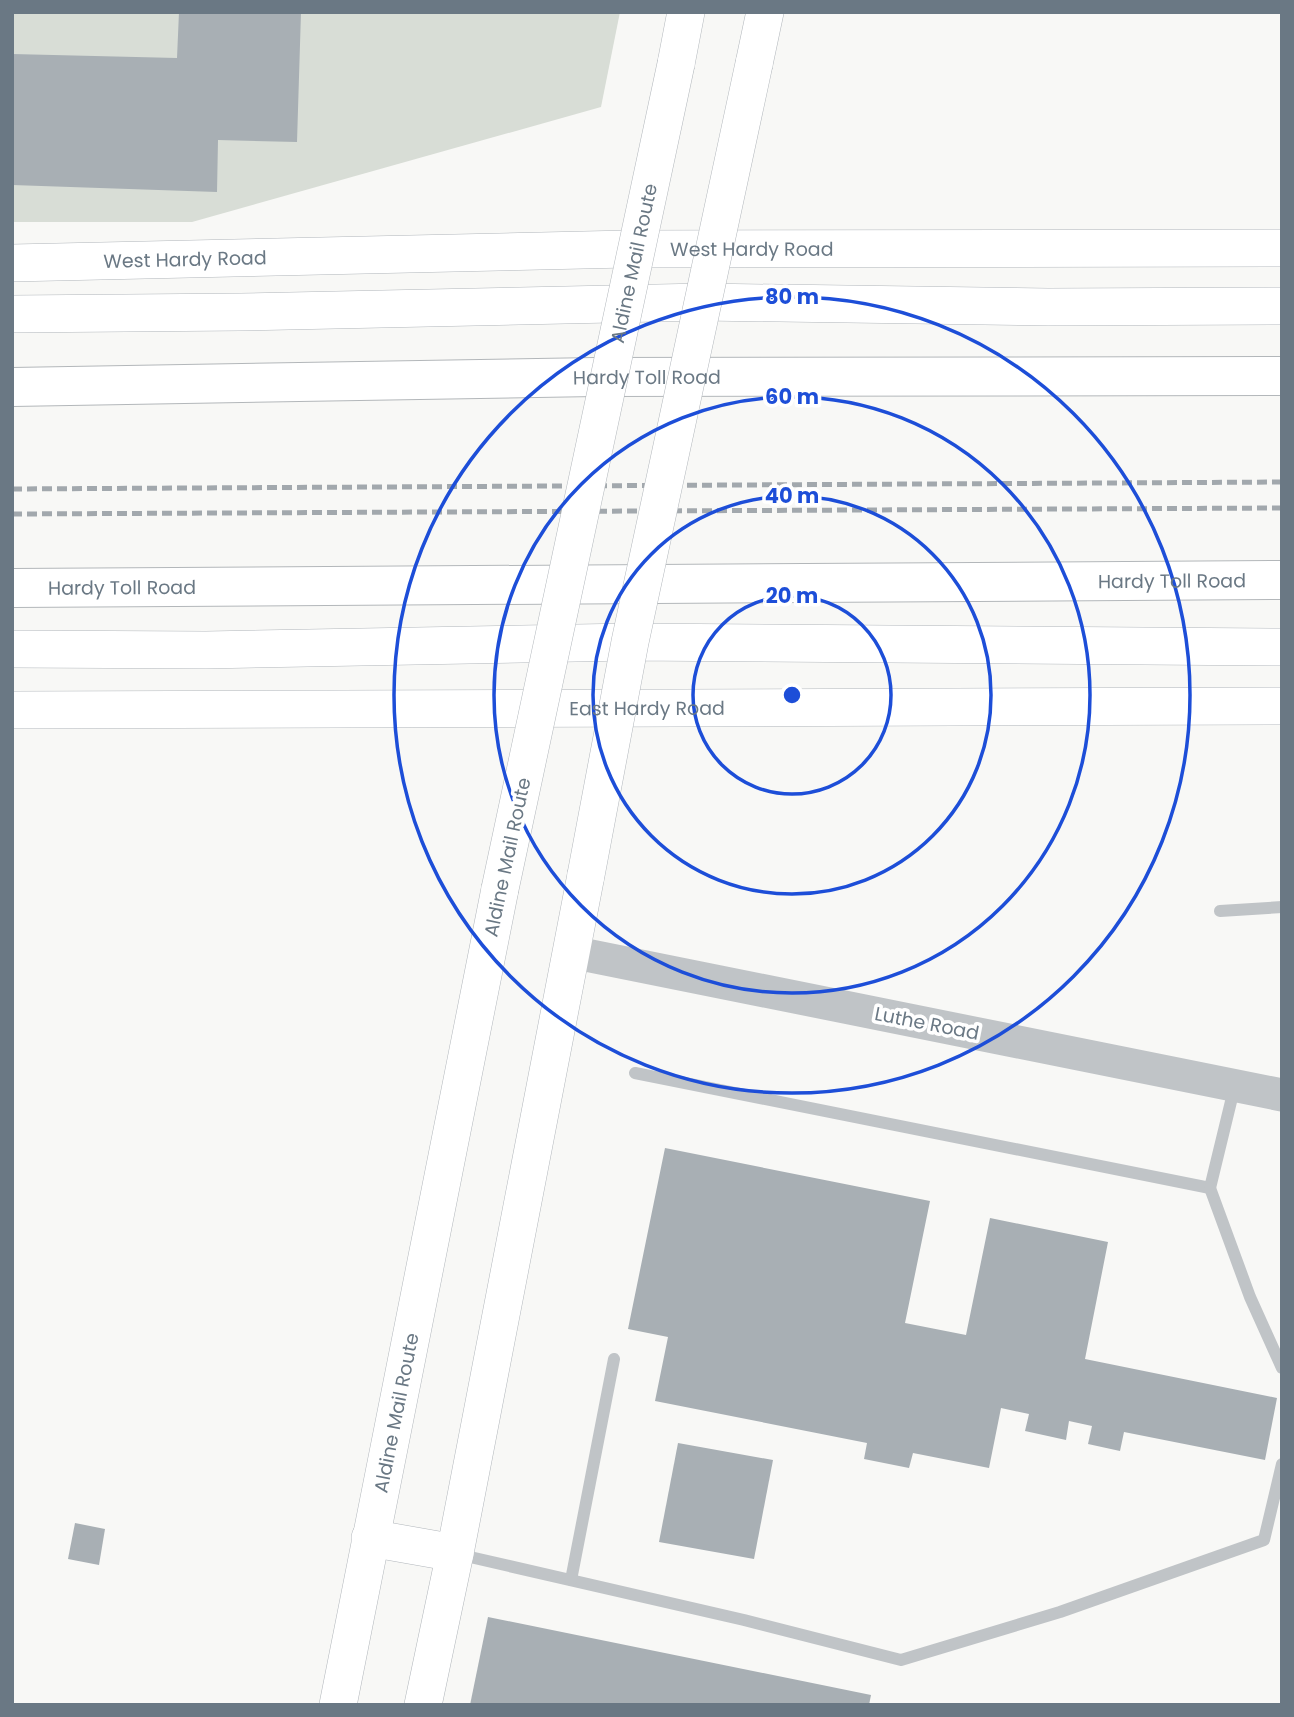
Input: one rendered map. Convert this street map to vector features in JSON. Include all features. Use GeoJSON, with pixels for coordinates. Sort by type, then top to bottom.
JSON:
{"type":"FeatureCollection","features":[{"type":"Feature","properties":{"kind":"highway","name":"Hardy Toll Road"},"geometry":{"type":"LineString","coordinates":[[12,387],[594,377],[1282,376]]}},
{"type":"Feature","properties":{"kind":"highway","name":"Hardy Toll Road"},"geometry":{"type":"LineString","coordinates":[[12,588],[1282,580]]}},
{"type":"Feature","properties":{"kind":"main road","name":"Aldine Mail Route"},"geometry":{"type":"LineString","coordinates":[[338,1705],[500,889],[686,12]]}},
{"type":"Feature","properties":{"kind":"main road"},"geometry":{"type":"LineString","coordinates":[[423,1705],[455,1553],[630,642],[765,12]]}},
{"type":"Feature","properties":{"kind":"main road","name":"West Hardy Road"},"geometry":{"type":"LineString","coordinates":[[12,263],[627,249],[1282,248]]}},
{"type":"Feature","properties":{"kind":"main road"},"geometry":{"type":"LineString","coordinates":[[12,314],[703,302],[1048,307],[1282,306]]}},
{"type":"Feature","properties":{"kind":"main road"},"geometry":{"type":"LineString","coordinates":[[12,649],[206,650],[630,642],[1282,647]]}},
{"type":"Feature","properties":{"kind":"main road","name":"East Hardy Road"},"geometry":{"type":"LineString","coordinates":[[12,710],[1282,706]]}},
{"type":"Feature","properties":{"kind":"main road"},"geometry":{"type":"LineString","coordinates":[[370,1538],[455,1553]]}},
{"type":"Feature","properties":{"kind":"street","name":"Luthe Road"},"geometry":{"type":"LineString","coordinates":[[571,952],[1282,1095]]}},
{"type":"Feature","properties":{"kind":"lane"},"geometry":{"type":"LineString","coordinates":[[1220,911],[1282,907]]}},
{"type":"Feature","properties":{"kind":"lane"},"geometry":{"type":"LineString","coordinates":[[635,1073],[1210,1188]]}},
{"type":"Feature","properties":{"kind":"lane"},"geometry":{"type":"LineString","coordinates":[[1235,1085],[1210,1188],[1250,1297],[1282,1368]]}},
{"type":"Feature","properties":{"kind":"lane"},"geometry":{"type":"LineString","coordinates":[[571,1580],[614,1359]]}},
{"type":"Feature","properties":{"kind":"lane"},"geometry":{"type":"LineString","coordinates":[[455,1553],[901,1660],[1060,1612],[1264,1540],[1282,1464]]}},
{"type":"Feature","properties":{"kind":"shaded area"},"geometry":{"type":"Polygon","coordinates":[[[12,12],[620,12],[601,107],[192,222],[12,222],[12,12]]]}},
{"type":"Feature","properties":{"kind":"building"},"geometry":{"type":"Polygon","coordinates":[[[179,12],[301,12],[297,142],[218,140],[217,192],[12,185],[12,54],[177,58],[179,12]]]}},
{"type":"Feature","properties":{"kind":"building"},"geometry":{"type":"Polygon","coordinates":[[[665,1148],[930,1201],[905,1323],[966,1335],[990,1218],[1108,1242],[1085,1359],[1277,1398],[1265,1460],[1124,1432],[1120,1451],[1088,1444],[1092,1426],[1069,1421],[1066,1440],[1025,1431],[1029,1414],[1001,1408],[989,1468],[913,1453],[909,1468],[864,1459],[867,1443],[655,1401],[668,1337],[628,1329],[665,1148]]]}},
{"type":"Feature","properties":{"kind":"building"},"geometry":{"type":"Polygon","coordinates":[[[678,1443],[773,1460],[754,1559],[659,1542],[678,1443]]]}},
{"type":"Feature","properties":{"kind":"building"},"geometry":{"type":"Polygon","coordinates":[[[75,1523],[105,1529],[99,1565],[68,1559],[75,1523]]]}},
{"type":"Feature","properties":{"kind":"building"},"geometry":{"type":"Polygon","coordinates":[[[488,1617],[871,1695],[869,1705],[470,1705],[488,1617]]]}},
{"type":"Feature","properties":{"kind":"railway"},"geometry":{"type":"LineString","coordinates":[[12,489],[1282,482]]}},
{"type":"Feature","properties":{"kind":"railway"},"geometry":{"type":"LineString","coordinates":[[12,514],[1282,508]]}}]}
